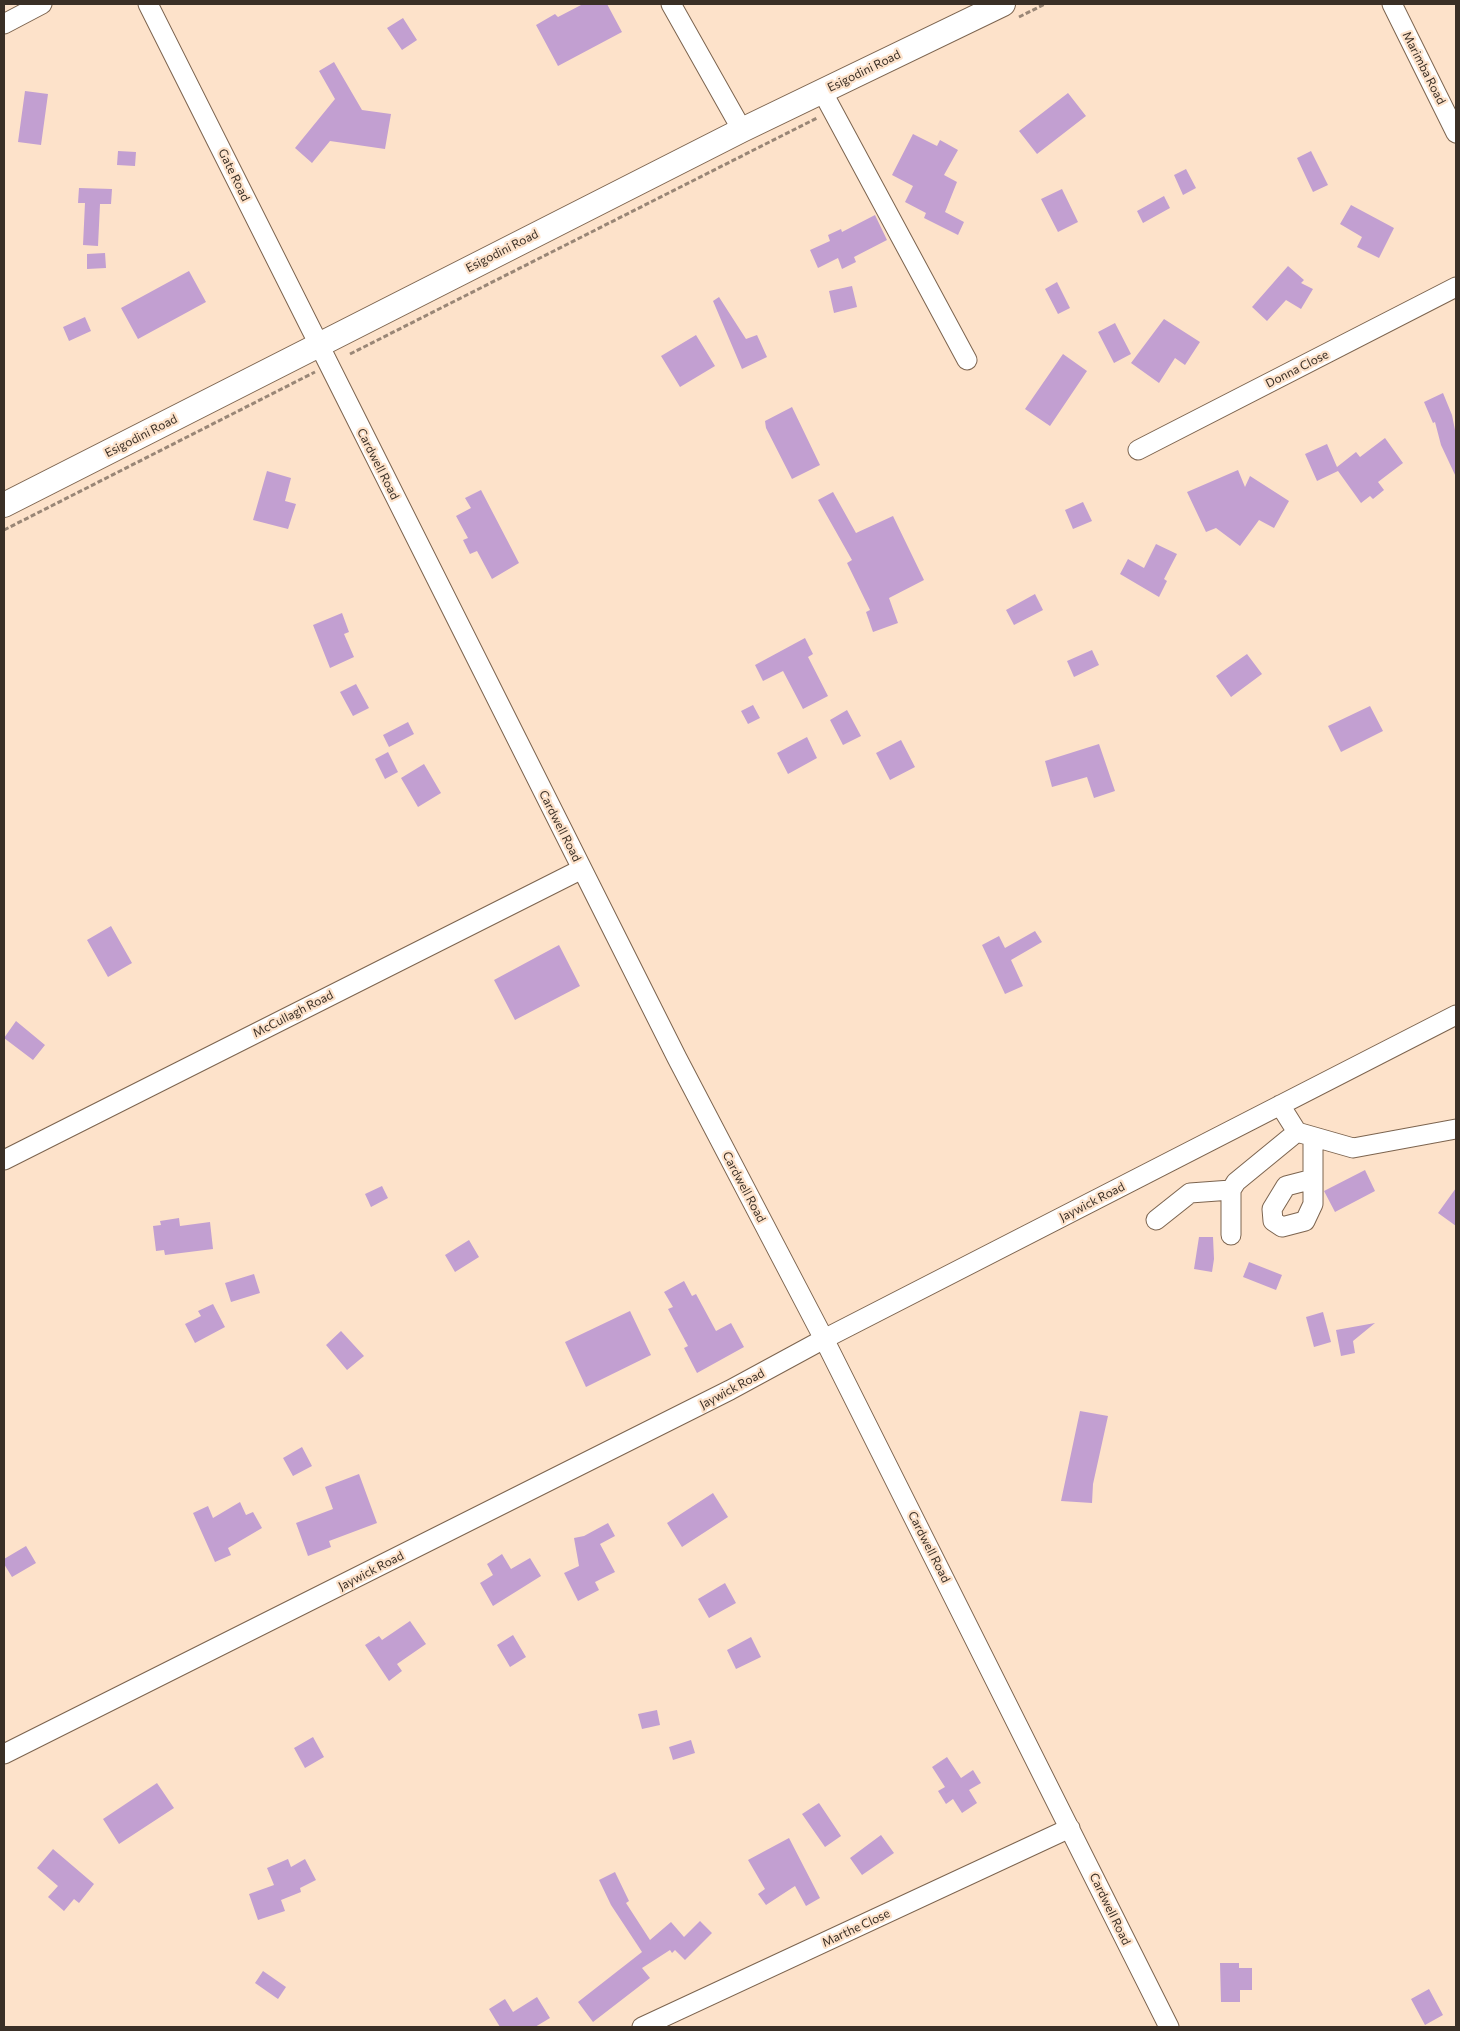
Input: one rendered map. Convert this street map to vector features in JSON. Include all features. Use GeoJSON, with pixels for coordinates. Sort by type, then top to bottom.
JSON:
{"type":"FeatureCollection","features":[{"type":"Feature","properties":{"kind":"main road","name":"Esigodini Road"},"geometry":{"type":"LineString","coordinates":[[4,505],[324,356],[742,130],[828,101],[1011,10]]}},
{"type":"Feature","properties":{"kind":"street"},"geometry":{"type":"LineString","coordinates":[[4,24],[42,4]]}},
{"type":"Feature","properties":{"kind":"street","name":"Gate Road"},"geometry":{"type":"LineString","coordinates":[[148,4],[324,356]]}},
{"type":"Feature","properties":{"kind":"street"},"geometry":{"type":"LineString","coordinates":[[672,4],[742,130]]}},
{"type":"Feature","properties":{"kind":"street","name":"Marimba Road"},"geometry":{"type":"LineString","coordinates":[[1392,4],[1456,133]]}},
{"type":"Feature","properties":{"kind":"street"},"geometry":{"type":"LineString","coordinates":[[828,101],[967,360]]}},
{"type":"Feature","properties":{"kind":"street","name":"Donna Close"},"geometry":{"type":"LineString","coordinates":[[1138,450],[1456,287]]}},
{"type":"Feature","properties":{"kind":"street","name":"Cardwell Road"},"geometry":{"type":"LineString","coordinates":[[324,356],[677,1058],[824,1339],[1169,2027]]}},
{"type":"Feature","properties":{"kind":"street","name":"McCullagh Road"},"geometry":{"type":"LineString","coordinates":[[4,1160],[582,870]]}},
{"type":"Feature","properties":{"kind":"street","name":"Jaywick Road"},"geometry":{"type":"LineString","coordinates":[[4,1754],[730,1390],[824,1339],[1456,1014]]}},
{"type":"Feature","properties":{"kind":"street"},"geometry":{"type":"LineString","coordinates":[[1280,1105],[1305,1135],[1313,1179]]}},
{"type":"Feature","properties":{"kind":"street"},"geometry":{"type":"LineString","coordinates":[[1231,1235],[1231,1190],[1236,1182],[1305,1135],[1353,1148],[1456,1129]]}},
{"type":"Feature","properties":{"kind":"street"},"geometry":{"type":"LineString","coordinates":[[1156,1220],[1190,1193],[1231,1190]]}},
{"type":"Feature","properties":{"kind":"street","name":"Marthe Close"},"geometry":{"type":"LineString","coordinates":[[642,2027],[1070,1828]]}},
{"type":"Feature","properties":{"kind":"path"},"geometry":{"type":"LineString","coordinates":[[1011,10],[1045,4]]}},
{"type":"Feature","properties":{"kind":"path"},"geometry":{"type":"LineString","coordinates":[[4,530],[324,356],[828,101]]}},
{"type":"Feature","properties":{"kind":"building"},"geometry":{"type":"Polygon","coordinates":[[[583,4],[607,4],[622,32],[558,66],[536,25],[555,14],[558,17],[583,4]]]}},
{"type":"Feature","properties":{"kind":"building"},"geometry":{"type":"Polygon","coordinates":[[[403,18],[417,40],[402,50],[387,28],[403,18]]]}},
{"type":"Feature","properties":{"kind":"building"},"geometry":{"type":"Polygon","coordinates":[[[334,62],[362,110],[391,114],[385,149],[330,141],[312,163],[295,148],[335,99],[319,71],[334,62]]]}},
{"type":"Feature","properties":{"kind":"building"},"geometry":{"type":"Polygon","coordinates":[[[25,91],[48,94],[41,145],[18,142],[25,91]]]}},
{"type":"Feature","properties":{"kind":"building"},"geometry":{"type":"Polygon","coordinates":[[[1068,93],[1086,116],[1037,154],[1019,131],[1068,93]]]}},
{"type":"Feature","properties":{"kind":"building"},"geometry":{"type":"Polygon","coordinates":[[[913,134],[937,146],[940,140],[958,150],[944,175],[957,182],[945,212],[964,222],[958,235],[924,218],[926,213],[905,202],[913,186],[892,175],[913,134]]]}},
{"type":"Feature","properties":{"kind":"building"},"geometry":{"type":"Polygon","coordinates":[[[118,151],[136,152],[135,166],[117,165],[118,151]]]}},
{"type":"Feature","properties":{"kind":"building"},"geometry":{"type":"Polygon","coordinates":[[[1311,151],[1328,185],[1313,192],[1297,158],[1311,151]]]}},
{"type":"Feature","properties":{"kind":"building"},"geometry":{"type":"Polygon","coordinates":[[[1186,169],[1196,188],[1183,195],[1174,175],[1186,169]]]}},
{"type":"Feature","properties":{"kind":"building"},"geometry":{"type":"Polygon","coordinates":[[[79,188],[112,189],[111,204],[100,204],[98,246],[83,245],[85,203],[78,203],[79,188]]]}},
{"type":"Feature","properties":{"kind":"building"},"geometry":{"type":"Polygon","coordinates":[[[1062,189],[1078,222],[1058,232],[1041,199],[1062,189]]]}},
{"type":"Feature","properties":{"kind":"building"},"geometry":{"type":"Polygon","coordinates":[[[1164,196],[1170,208],[1143,223],[1137,211],[1164,196]]]}},
{"type":"Feature","properties":{"kind":"building"},"geometry":{"type":"Polygon","coordinates":[[[1351,205],[1394,228],[1379,258],[1357,247],[1362,237],[1340,224],[1351,205]]]}},
{"type":"Feature","properties":{"kind":"building"},"geometry":{"type":"Polygon","coordinates":[[[875,215],[887,240],[854,257],[856,262],[842,269],[838,258],[818,268],[810,250],[830,241],[828,235],[841,229],[842,232],[875,215]]]}},
{"type":"Feature","properties":{"kind":"building"},"geometry":{"type":"Polygon","coordinates":[[[105,253],[106,268],[87,269],[87,254],[105,253]]]}},
{"type":"Feature","properties":{"kind":"building"},"geometry":{"type":"Polygon","coordinates":[[[1288,266],[1304,280],[1301,283],[1313,289],[1301,309],[1286,300],[1267,321],[1252,307],[1288,266]]]}},
{"type":"Feature","properties":{"kind":"building"},"geometry":{"type":"Polygon","coordinates":[[[189,271],[206,302],[138,339],[121,308],[189,271]]]}},
{"type":"Feature","properties":{"kind":"building"},"geometry":{"type":"Polygon","coordinates":[[[1057,282],[1070,308],[1058,314],[1045,289],[1057,282]]]}},
{"type":"Feature","properties":{"kind":"building"},"geometry":{"type":"Polygon","coordinates":[[[852,286],[857,307],[834,313],[829,291],[852,286]]]}},
{"type":"Feature","properties":{"kind":"building"},"geometry":{"type":"Polygon","coordinates":[[[719,297],[746,339],[757,335],[767,357],[742,369],[713,301],[719,297]]]}},
{"type":"Feature","properties":{"kind":"building"},"geometry":{"type":"Polygon","coordinates":[[[85,317],[91,331],[69,341],[63,327],[85,317]]]}},
{"type":"Feature","properties":{"kind":"building"},"geometry":{"type":"Polygon","coordinates":[[[1164,319],[1200,342],[1185,365],[1175,358],[1159,383],[1131,363],[1164,319]]]}},
{"type":"Feature","properties":{"kind":"building"},"geometry":{"type":"Polygon","coordinates":[[[1115,323],[1131,354],[1114,363],[1098,332],[1115,323]]]}},
{"type":"Feature","properties":{"kind":"building"},"geometry":{"type":"Polygon","coordinates":[[[696,335],[715,366],[680,387],[661,356],[696,335]]]}},
{"type":"Feature","properties":{"kind":"building"},"geometry":{"type":"Polygon","coordinates":[[[1063,354],[1087,371],[1050,426],[1025,409],[1063,354]]]}},
{"type":"Feature","properties":{"kind":"building"},"geometry":{"type":"Polygon","coordinates":[[[1443,393],[1452,415],[1456,435],[1456,477],[1441,445],[1435,422],[1433,423],[1424,402],[1443,393]]]}},
{"type":"Feature","properties":{"kind":"building"},"geometry":{"type":"Polygon","coordinates":[[[792,407],[820,465],[792,479],[766,428],[765,421],[792,407]]]}},
{"type":"Feature","properties":{"kind":"building"},"geometry":{"type":"Polygon","coordinates":[[[1385,438],[1403,463],[1378,482],[1384,490],[1373,499],[1370,496],[1361,503],[1338,471],[1317,481],[1305,454],[1327,444],[1337,467],[1356,452],[1360,457],[1385,438]]]}},
{"type":"Feature","properties":{"kind":"building"},"geometry":{"type":"Polygon","coordinates":[[[1238,470],[1245,487],[1250,476],[1289,501],[1274,528],[1259,520],[1240,546],[1216,528],[1206,532],[1187,492],[1238,470]]]}},
{"type":"Feature","properties":{"kind":"building"},"geometry":{"type":"Polygon","coordinates":[[[267,471],[291,478],[285,501],[296,504],[288,529],[253,520],[267,471]]]}},
{"type":"Feature","properties":{"kind":"building"},"geometry":{"type":"Polygon","coordinates":[[[481,490],[519,563],[492,579],[477,551],[470,554],[463,540],[468,538],[456,516],[471,508],[465,498],[481,490]]]}},
{"type":"Feature","properties":{"kind":"building"},"geometry":{"type":"Polygon","coordinates":[[[833,492],[856,533],[893,516],[924,580],[889,598],[898,623],[873,632],[866,612],[870,610],[847,563],[852,560],[818,500],[833,492]]]}},
{"type":"Feature","properties":{"kind":"building"},"geometry":{"type":"Polygon","coordinates":[[[1083,502],[1092,521],[1073,529],[1065,510],[1083,502]]]}},
{"type":"Feature","properties":{"kind":"building"},"geometry":{"type":"Polygon","coordinates":[[[1156,544],[1177,554],[1164,579],[1167,581],[1159,597],[1120,574],[1128,559],[1144,568],[1156,544]]]}},
{"type":"Feature","properties":{"kind":"building"},"geometry":{"type":"Polygon","coordinates":[[[1035,594],[1043,610],[1014,625],[1006,610],[1035,594]]]}},
{"type":"Feature","properties":{"kind":"building"},"geometry":{"type":"Polygon","coordinates":[[[342,613],[349,632],[344,634],[354,657],[330,668],[313,625],[342,613]]]}},
{"type":"Feature","properties":{"kind":"building"},"geometry":{"type":"Polygon","coordinates":[[[805,638],[813,654],[808,657],[828,696],[803,709],[783,671],[763,681],[755,665],[805,638]]]}},
{"type":"Feature","properties":{"kind":"building"},"geometry":{"type":"Polygon","coordinates":[[[1092,650],[1099,665],[1074,677],[1067,661],[1092,650]]]}},
{"type":"Feature","properties":{"kind":"building"},"geometry":{"type":"Polygon","coordinates":[[[1247,654],[1262,674],[1231,697],[1216,676],[1247,654]]]}},
{"type":"Feature","properties":{"kind":"building"},"geometry":{"type":"Polygon","coordinates":[[[356,684],[369,708],[353,716],[340,692],[356,684]]]}},
{"type":"Feature","properties":{"kind":"building"},"geometry":{"type":"Polygon","coordinates":[[[753,705],[760,718],[748,724],[741,711],[753,705]]]}},
{"type":"Feature","properties":{"kind":"building"},"geometry":{"type":"Polygon","coordinates":[[[1370,706],[1383,731],[1341,752],[1328,726],[1370,706]]]}},
{"type":"Feature","properties":{"kind":"building"},"geometry":{"type":"Polygon","coordinates":[[[847,710],[861,736],[843,745],[830,720],[847,710]]]}},
{"type":"Feature","properties":{"kind":"building"},"geometry":{"type":"Polygon","coordinates":[[[408,722],[414,734],[389,747],[383,735],[408,722]]]}},
{"type":"Feature","properties":{"kind":"building"},"geometry":{"type":"Polygon","coordinates":[[[807,737],[817,758],[788,774],[777,753],[807,737]]]}},
{"type":"Feature","properties":{"kind":"building"},"geometry":{"type":"Polygon","coordinates":[[[901,740],[915,767],[890,780],[876,753],[901,740]]]}},
{"type":"Feature","properties":{"kind":"building"},"geometry":{"type":"Polygon","coordinates":[[[1099,744],[1115,791],[1094,798],[1087,777],[1052,787],[1045,761],[1099,744]]]}},
{"type":"Feature","properties":{"kind":"building"},"geometry":{"type":"Polygon","coordinates":[[[388,752],[398,772],[385,779],[375,759],[388,752]]]}},
{"type":"Feature","properties":{"kind":"building"},"geometry":{"type":"Polygon","coordinates":[[[424,764],[441,793],[418,807],[401,778],[424,764]]]}},
{"type":"Feature","properties":{"kind":"building"},"geometry":{"type":"Polygon","coordinates":[[[111,926],[132,963],[108,977],[87,940],[111,926]]]}},
{"type":"Feature","properties":{"kind":"building"},"geometry":{"type":"Polygon","coordinates":[[[1035,931],[1042,942],[1011,960],[1023,986],[1005,994],[982,945],[999,936],[1005,948],[1035,931]]]}},
{"type":"Feature","properties":{"kind":"building"},"geometry":{"type":"Polygon","coordinates":[[[559,945],[580,986],[515,1020],[494,980],[559,945]]]}},
{"type":"Feature","properties":{"kind":"building"},"geometry":{"type":"Polygon","coordinates":[[[16,1021],[45,1045],[33,1060],[4,1038],[16,1021]]]}},
{"type":"Feature","properties":{"kind":"building"},"geometry":{"type":"Polygon","coordinates":[[[1365,1170],[1375,1191],[1335,1212],[1324,1191],[1365,1170]]]}},
{"type":"Feature","properties":{"kind":"building"},"geometry":{"type":"Polygon","coordinates":[[[382,1186],[388,1198],[371,1207],[365,1194],[382,1186]]]}},
{"type":"Feature","properties":{"kind":"building"},"geometry":{"type":"Polygon","coordinates":[[[1456,1188],[1456,1226],[1438,1213],[1456,1188]]]}},
{"type":"Feature","properties":{"kind":"building"},"geometry":{"type":"Polygon","coordinates":[[[179,1218],[180,1226],[210,1222],[213,1249],[165,1255],[164,1250],[156,1251],[153,1226],[161,1225],[160,1221],[179,1218]]]}},
{"type":"Feature","properties":{"kind":"building"},"geometry":{"type":"Polygon","coordinates":[[[1199,1237],[1213,1237],[1214,1259],[1212,1272],[1194,1269],[1199,1237]]]}},
{"type":"Feature","properties":{"kind":"building"},"geometry":{"type":"Polygon","coordinates":[[[469,1240],[479,1257],[455,1272],[445,1255],[469,1240]]]}},
{"type":"Feature","properties":{"kind":"building"},"geometry":{"type":"Polygon","coordinates":[[[1249,1262],[1282,1275],[1276,1290],[1243,1277],[1249,1262]]]}},
{"type":"Feature","properties":{"kind":"building"},"geometry":{"type":"Polygon","coordinates":[[[254,1274],[260,1293],[231,1302],[225,1283],[254,1274]]]}},
{"type":"Feature","properties":{"kind":"building"},"geometry":{"type":"Polygon","coordinates":[[[684,1281],[692,1296],[696,1294],[716,1331],[731,1323],[744,1347],[697,1373],[684,1348],[688,1346],[668,1309],[673,1307],[664,1292],[684,1281]]]}},
{"type":"Feature","properties":{"kind":"building"},"geometry":{"type":"Polygon","coordinates":[[[213,1304],[225,1327],[195,1343],[185,1324],[201,1316],[198,1311],[213,1304]]]}},
{"type":"Feature","properties":{"kind":"building"},"geometry":{"type":"Polygon","coordinates":[[[630,1311],[651,1355],[586,1387],[565,1342],[630,1311]]]}},
{"type":"Feature","properties":{"kind":"building"},"geometry":{"type":"Polygon","coordinates":[[[1323,1312],[1331,1342],[1314,1347],[1306,1317],[1323,1312]]]}},
{"type":"Feature","properties":{"kind":"building"},"geometry":{"type":"Polygon","coordinates":[[[1375,1323],[1353,1341],[1355,1353],[1341,1356],[1336,1330],[1375,1323]]]}},
{"type":"Feature","properties":{"kind":"building"},"geometry":{"type":"Polygon","coordinates":[[[341,1331],[364,1356],[347,1370],[326,1345],[341,1331]]]}},
{"type":"Feature","properties":{"kind":"building"},"geometry":{"type":"Polygon","coordinates":[[[1080,1411],[1108,1416],[1093,1484],[1092,1503],[1061,1501],[1080,1411]]]}},
{"type":"Feature","properties":{"kind":"building"},"geometry":{"type":"Polygon","coordinates":[[[302,1447],[312,1466],[293,1476],[283,1458],[302,1447]]]}},
{"type":"Feature","properties":{"kind":"building"},"geometry":{"type":"Polygon","coordinates":[[[359,1474],[377,1523],[329,1541],[331,1547],[308,1556],[296,1523],[333,1509],[325,1487],[359,1474]]]}},
{"type":"Feature","properties":{"kind":"building"},"geometry":{"type":"Polygon","coordinates":[[[713,1493],[728,1517],[682,1547],[667,1523],[713,1493]]]}},
{"type":"Feature","properties":{"kind":"building"},"geometry":{"type":"Polygon","coordinates":[[[240,1502],[246,1515],[253,1512],[262,1528],[228,1548],[231,1555],[215,1562],[193,1513],[208,1506],[213,1518],[240,1502]]]}},
{"type":"Feature","properties":{"kind":"building"},"geometry":{"type":"Polygon","coordinates":[[[608,1523],[615,1536],[600,1544],[615,1572],[595,1582],[599,1590],[578,1601],[564,1573],[579,1566],[574,1538],[584,1536],[608,1523]]]}},
{"type":"Feature","properties":{"kind":"building"},"geometry":{"type":"Polygon","coordinates":[[[26,1546],[36,1563],[12,1577],[4,1564],[4,1559],[26,1546]]]}},
{"type":"Feature","properties":{"kind":"building"},"geometry":{"type":"Polygon","coordinates":[[[502,1554],[511,1569],[530,1558],[541,1576],[493,1606],[480,1583],[493,1575],[487,1564],[502,1554]]]}},
{"type":"Feature","properties":{"kind":"building"},"geometry":{"type":"Polygon","coordinates":[[[725,1583],[736,1603],[709,1618],[698,1599],[725,1583]]]}},
{"type":"Feature","properties":{"kind":"building"},"geometry":{"type":"Polygon","coordinates":[[[410,1621],[426,1644],[397,1664],[402,1671],[389,1681],[365,1645],[379,1636],[382,1640],[410,1621]]]}},
{"type":"Feature","properties":{"kind":"building"},"geometry":{"type":"Polygon","coordinates":[[[513,1635],[526,1657],[510,1667],[497,1645],[513,1635]]]}},
{"type":"Feature","properties":{"kind":"building"},"geometry":{"type":"Polygon","coordinates":[[[751,1637],[761,1657],[736,1669],[727,1650],[751,1637]]]}},
{"type":"Feature","properties":{"kind":"building"},"geometry":{"type":"Polygon","coordinates":[[[657,1710],[660,1725],[642,1729],[638,1714],[657,1710]]]}},
{"type":"Feature","properties":{"kind":"building"},"geometry":{"type":"Polygon","coordinates":[[[313,1737],[324,1757],[305,1768],[294,1748],[313,1737]]]}},
{"type":"Feature","properties":{"kind":"building"},"geometry":{"type":"Polygon","coordinates":[[[691,1740],[695,1753],[673,1760],[669,1747],[691,1740]]]}},
{"type":"Feature","properties":{"kind":"building"},"geometry":{"type":"Polygon","coordinates":[[[947,1757],[961,1778],[973,1770],[981,1783],[969,1790],[977,1803],[962,1813],[953,1799],[946,1804],[938,1791],[945,1787],[932,1767],[947,1757]]]}},
{"type":"Feature","properties":{"kind":"building"},"geometry":{"type":"Polygon","coordinates":[[[157,1783],[174,1808],[119,1844],[103,1819],[157,1783]]]}},
{"type":"Feature","properties":{"kind":"building"},"geometry":{"type":"Polygon","coordinates":[[[819,1803],[841,1836],[825,1847],[802,1814],[819,1803]]]}},
{"type":"Feature","properties":{"kind":"building"},"geometry":{"type":"Polygon","coordinates":[[[881,1835],[894,1853],[862,1875],[850,1858],[881,1835]]]}},
{"type":"Feature","properties":{"kind":"building"},"geometry":{"type":"Polygon","coordinates":[[[789,1838],[820,1898],[806,1906],[795,1886],[766,1905],[758,1894],[765,1889],[748,1860],[789,1838]]]}},
{"type":"Feature","properties":{"kind":"building"},"geometry":{"type":"Polygon","coordinates":[[[53,1849],[94,1884],[79,1903],[74,1899],[64,1911],[48,1897],[58,1886],[37,1868],[53,1849]]]}},
{"type":"Feature","properties":{"kind":"building"},"geometry":{"type":"Polygon","coordinates":[[[288,1859],[291,1867],[305,1859],[316,1880],[300,1888],[301,1892],[281,1900],[285,1911],[258,1920],[249,1894],[274,1885],[267,1868],[288,1859]]]}},
{"type":"Feature","properties":{"kind":"building"},"geometry":{"type":"Polygon","coordinates":[[[615,1872],[629,1901],[626,1903],[650,1940],[671,1922],[684,1937],[700,1921],[712,1933],[685,1960],[675,1950],[672,1953],[670,1950],[642,1968],[650,1978],[593,2022],[578,2002],[642,1952],[611,1905],[599,1880],[615,1872]]]}},
{"type":"Feature","properties":{"kind":"building"},"geometry":{"type":"Polygon","coordinates":[[[1220,1963],[1239,1963],[1239,1968],[1252,1968],[1252,1990],[1240,1990],[1240,2002],[1221,2002],[1220,1963]]]}},
{"type":"Feature","properties":{"kind":"building"},"geometry":{"type":"Polygon","coordinates":[[[263,1971],[286,1987],[278,1999],[255,1983],[263,1971]]]}},
{"type":"Feature","properties":{"kind":"building"},"geometry":{"type":"Polygon","coordinates":[[[1429,1989],[1443,2015],[1425,2025],[1411,1999],[1429,1989]]]}},
{"type":"Feature","properties":{"kind":"building"},"geometry":{"type":"Polygon","coordinates":[[[537,1997],[550,2018],[535,2027],[500,2027],[489,2009],[505,1999],[513,2012],[537,1997]]]}}]}
